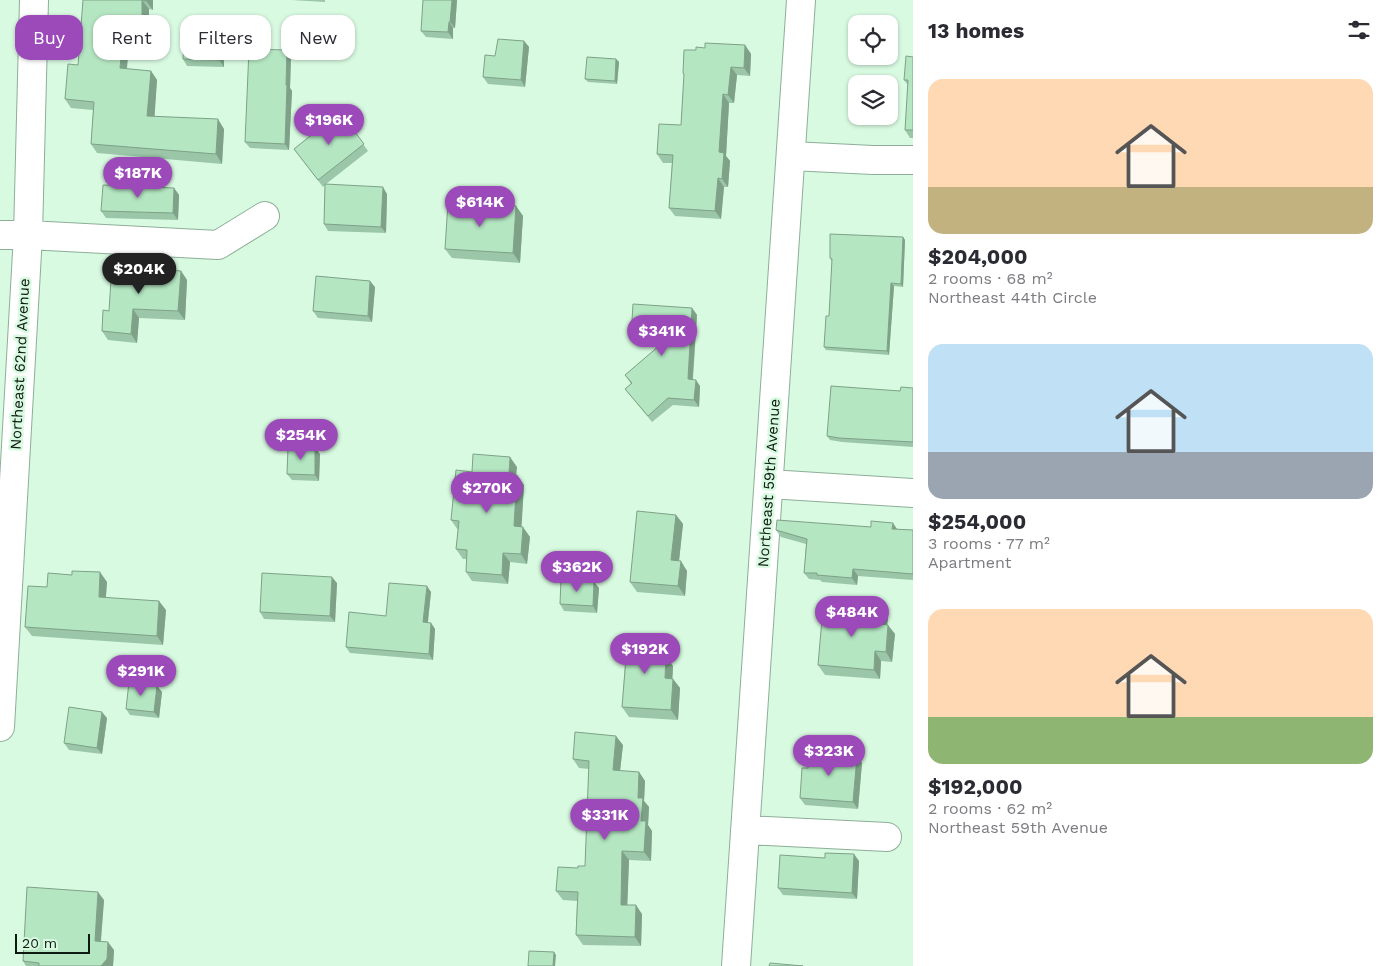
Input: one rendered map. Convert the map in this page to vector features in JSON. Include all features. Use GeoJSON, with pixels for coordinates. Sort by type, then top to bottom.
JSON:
{"type":"FeatureCollection","features":[{"type":"Feature","properties":{"kind":"street","name":"Northeast 62nd Avenue"},"geometry":{"type":"LineString","coordinates":[[0,727],[6,522],[28,235],[34,0]]}},
{"type":"Feature","properties":{"kind":"street","name":"Northeast 59th Avenue"},"geometry":{"type":"LineString","coordinates":[[736,966],[801,0]]}},
{"type":"Feature","properties":{"kind":"street"},"geometry":{"type":"LineString","coordinates":[[790,156],[913,160]]}},
{"type":"Feature","properties":{"kind":"street"},"geometry":{"type":"LineString","coordinates":[[0,235],[218,245],[265,216]]}},
{"type":"Feature","properties":{"kind":"street"},"geometry":{"type":"LineString","coordinates":[[769,484],[913,493]]}},
{"type":"Feature","properties":{"kind":"street"},"geometry":{"type":"LineString","coordinates":[[745,830],[887,837]]}},
{"type":"Feature","properties":{"kind":"building"},"geometry":{"type":"Polygon","coordinates":[[[83,0],[142,0],[142,15],[93,15],[93,60],[121,60],[120,68],[151,71],[147,116],[218,119],[216,154],[91,144],[94,102],[65,99],[68,64],[78,65],[78,60],[83,60],[83,0]]]}},
{"type":"Feature","properties":{"kind":"building"},"geometry":{"type":"Polygon","coordinates":[[[423,0],[452,0],[448,32],[421,31],[423,0]]]}},
{"type":"Feature","properties":{"kind":"building"},"geometry":{"type":"Polygon","coordinates":[[[498,39],[524,41],[521,80],[483,77],[485,55],[495,56],[498,39]]]}},
{"type":"Feature","properties":{"kind":"building"},"geometry":{"type":"Polygon","coordinates":[[[705,43],[745,45],[744,68],[731,67],[728,95],[723,94],[719,152],[724,153],[722,179],[718,178],[715,211],[669,208],[673,155],[657,154],[659,124],[681,125],[684,50],[696,50],[696,47],[705,48],[705,43]]]}},
{"type":"Feature","properties":{"kind":"building"},"geometry":{"type":"Polygon","coordinates":[[[271,50],[281,50],[281,60],[287,60],[285,144],[245,142],[249,60],[271,60],[271,50]]]}},
{"type":"Feature","properties":{"kind":"building"},"geometry":{"type":"Polygon","coordinates":[[[906,56],[913,57],[913,130],[905,130],[908,80],[904,80],[906,56]]]}},
{"type":"Feature","properties":{"kind":"building"},"geometry":{"type":"Polygon","coordinates":[[[587,57],[616,59],[615,81],[585,79],[587,57]]]}},
{"type":"Feature","properties":{"kind":"building"},"geometry":{"type":"Polygon","coordinates":[[[340,112],[364,144],[318,180],[294,149],[340,112]]]}},
{"type":"Feature","properties":{"kind":"building"},"geometry":{"type":"Polygon","coordinates":[[[325,184],[383,187],[381,227],[324,224],[325,184]]]}},
{"type":"Feature","properties":{"kind":"building"},"geometry":{"type":"Polygon","coordinates":[[[103,185],[174,188],[173,213],[101,211],[103,185]]]}},
{"type":"Feature","properties":{"kind":"building"},"geometry":{"type":"Polygon","coordinates":[[[448,202],[516,206],[513,253],[445,249],[448,202]]]}},
{"type":"Feature","properties":{"kind":"building"},"geometry":{"type":"Polygon","coordinates":[[[830,234],[903,237],[901,284],[891,283],[887,351],[824,347],[826,316],[829,316],[832,259],[830,258],[830,234]]]}},
{"type":"Feature","properties":{"kind":"building"},"geometry":{"type":"Polygon","coordinates":[[[112,263],[140,265],[140,268],[181,271],[178,311],[133,309],[131,334],[102,331],[103,310],[109,311],[112,263]]]}},
{"type":"Feature","properties":{"kind":"building"},"geometry":{"type":"Polygon","coordinates":[[[316,276],[370,281],[368,316],[313,311],[316,276]]]}},
{"type":"Feature","properties":{"kind":"building"},"geometry":{"type":"Polygon","coordinates":[[[633,304],[692,308],[688,379],[696,380],[694,400],[668,398],[648,416],[625,389],[632,383],[625,375],[666,340],[631,337],[633,304]]]}},
{"type":"Feature","properties":{"kind":"building"},"geometry":{"type":"Polygon","coordinates":[[[831,386],[900,391],[901,387],[913,388],[913,442],[827,436],[831,386]]]}},
{"type":"Feature","properties":{"kind":"building"},"geometry":{"type":"Polygon","coordinates":[[[288,447],[315,447],[315,475],[287,474],[288,447]]]}},
{"type":"Feature","properties":{"kind":"building"},"geometry":{"type":"Polygon","coordinates":[[[473,454],[510,457],[509,474],[517,475],[514,526],[523,527],[521,554],[503,553],[502,575],[466,572],[467,550],[456,549],[459,521],[451,520],[456,470],[472,472],[473,454]]]}},
{"type":"Feature","properties":{"kind":"building"},"geometry":{"type":"Polygon","coordinates":[[[637,511],[676,515],[671,560],[681,561],[678,586],[630,582],[637,511]]]}},
{"type":"Feature","properties":{"kind":"building"},"geometry":{"type":"Polygon","coordinates":[[[777,520],[871,527],[871,521],[893,523],[892,529],[913,530],[913,574],[853,569],[852,578],[804,573],[807,539],[776,530],[777,520]]]}},
{"type":"Feature","properties":{"kind":"building"},"geometry":{"type":"Polygon","coordinates":[[[72,571],[100,572],[99,597],[159,601],[157,636],[25,627],[28,586],[47,587],[48,573],[72,575],[72,571]]]}},
{"type":"Feature","properties":{"kind":"building"},"geometry":{"type":"Polygon","coordinates":[[[262,573],[332,577],[330,616],[260,612],[262,573]]]}},
{"type":"Feature","properties":{"kind":"building"},"geometry":{"type":"Polygon","coordinates":[[[561,579],[594,582],[593,606],[560,604],[561,579]]]}},
{"type":"Feature","properties":{"kind":"building"},"geometry":{"type":"Polygon","coordinates":[[[389,583],[427,586],[423,622],[431,623],[429,654],[346,647],[349,612],[386,616],[389,583]]]}},
{"type":"Feature","properties":{"kind":"building"},"geometry":{"type":"Polygon","coordinates":[[[834,605],[881,608],[880,624],[888,625],[886,652],[875,651],[874,670],[818,665],[822,619],[833,620],[834,605]]]}},
{"type":"Feature","properties":{"kind":"building"},"geometry":{"type":"Polygon","coordinates":[[[623,634],[656,637],[654,655],[666,656],[665,678],[673,679],[671,710],[622,707],[626,658],[621,658],[623,634]]]}},
{"type":"Feature","properties":{"kind":"building"},"geometry":{"type":"Polygon","coordinates":[[[129,682],[157,686],[154,712],[126,709],[129,682]]]}},
{"type":"Feature","properties":{"kind":"building"},"geometry":{"type":"Polygon","coordinates":[[[69,707],[102,712],[97,748],[64,743],[69,707]]]}},
{"type":"Feature","properties":{"kind":"building"},"geometry":{"type":"Polygon","coordinates":[[[575,732],[616,736],[613,770],[639,772],[638,798],[643,798],[641,821],[646,821],[644,852],[622,851],[621,905],[636,905],[635,937],[576,935],[578,892],[556,891],[558,867],[578,868],[578,866],[585,866],[589,761],[573,759],[575,732]]]}},
{"type":"Feature","properties":{"kind":"building"},"geometry":{"type":"Polygon","coordinates":[[[809,752],[857,756],[853,802],[800,798],[802,768],[808,768],[809,752]]]}},
{"type":"Feature","properties":{"kind":"building"},"geometry":{"type":"Polygon","coordinates":[[[825,853],[854,854],[852,893],[778,888],[780,855],[825,858],[825,853]]]}},
{"type":"Feature","properties":{"kind":"building"},"geometry":{"type":"Polygon","coordinates":[[[27,887],[98,892],[95,941],[108,942],[107,959],[101,966],[39,966],[39,963],[23,961],[27,887]]]}},
{"type":"Feature","properties":{"kind":"building"},"geometry":{"type":"Polygon","coordinates":[[[529,951],[554,952],[553,966],[528,966],[529,951]]]}},
{"type":"Feature","properties":{"kind":"building"},"geometry":{"type":"Polygon","coordinates":[[[770,963],[803,966],[769,966],[770,963]]]}}]}
